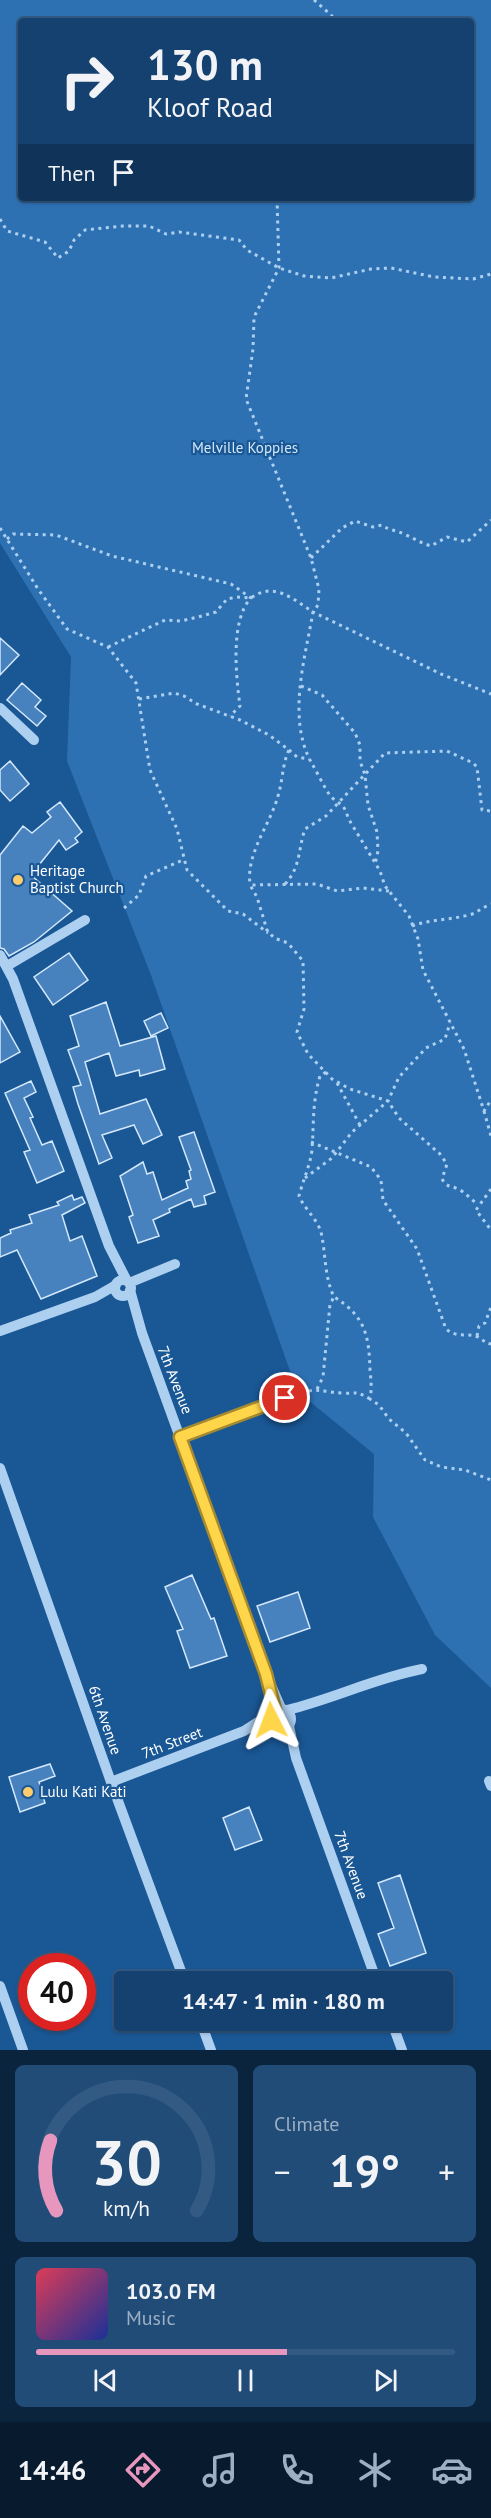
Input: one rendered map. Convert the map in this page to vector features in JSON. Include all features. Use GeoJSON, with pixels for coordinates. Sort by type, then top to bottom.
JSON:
{"type":"FeatureCollection","features":[{"type":"Feature","properties":{"kind":"street"},"geometry":{"type":"LineString","coordinates":[[0,708],[34,740]]}},
{"type":"Feature","properties":{"kind":"street"},"geometry":{"type":"LineString","coordinates":[[7,966],[85,920]]}},
{"type":"Feature","properties":{"kind":"street","name":"7th Avenue"},"geometry":{"type":"LineString","coordinates":[[0,955],[7,966],[123,1287],[142,1333],[373,1971]]}},
{"type":"Feature","properties":{"kind":"street"},"geometry":{"type":"LineString","coordinates":[[0,1331],[123,1287],[175,1264]]}},
{"type":"Feature","properties":{"kind":"street"},"geometry":{"type":"LineString","coordinates":[[180,1437],[285,1398]]}},
{"type":"Feature","properties":{"kind":"street","name":"6th Avenue"},"geometry":{"type":"LineString","coordinates":[[0,1468],[111,1782],[181,1971]]}},
{"type":"Feature","properties":{"kind":"street","name":"7th Street"},"geometry":{"type":"LineString","coordinates":[[111,1782],[281,1718],[361,1685],[422,1669]]}},
{"type":"Feature","properties":{"kind":"street"},"geometry":{"type":"LineString","coordinates":[[0,1986],[23,2050]]}},
{"type":"Feature","properties":{"kind":"street"},"geometry":{"type":"LineString","coordinates":[[204,2031],[211,2050]]}},
{"type":"Feature","properties":{"kind":"street"},"geometry":{"type":"LineString","coordinates":[[395,2031],[402,2050]]}},
{"type":"Feature","properties":{"kind":"path"},"geometry":{"type":"LineString","coordinates":[[314,0],[332,18]]}},
{"type":"Feature","properties":{"kind":"path"},"geometry":{"type":"LineString","coordinates":[[278,201],[279,268],[254,317],[253,349],[246,399],[311,558],[319,589],[318,605],[313,612],[301,686],[300,721],[310,759],[330,796],[346,808],[348,818],[389,891],[409,916],[418,939],[423,970],[464,1049],[491,1136]]}},
{"type":"Feature","properties":{"kind":"path"},"geometry":{"type":"LineString","coordinates":[[0,219],[7,231],[45,242],[58,258],[69,251],[74,240],[85,230],[149,226],[166,234],[179,232],[239,240],[247,250],[279,268],[304,276],[331,278],[371,269],[391,268],[434,277],[473,279],[491,274]]}},
{"type":"Feature","properties":{"kind":"path"},"geometry":{"type":"LineString","coordinates":[[311,558],[342,528],[355,521],[373,526],[382,525],[391,532],[403,533],[413,541],[431,546],[447,537],[466,542],[491,520]]}},
{"type":"Feature","properties":{"kind":"path"},"geometry":{"type":"LineString","coordinates":[[0,528],[38,589],[67,629],[108,647],[136,683],[150,770],[177,829],[187,870],[228,911],[243,914],[274,938],[288,943],[303,961],[304,1009],[297,1032],[308,1054],[336,1081],[350,1089],[388,1101],[399,1118],[440,1154],[447,1164],[442,1179],[445,1184],[457,1188],[478,1204]]}},
{"type":"Feature","properties":{"kind":"path"},"geometry":{"type":"LineString","coordinates":[[7,539],[13,534],[56,535],[112,556],[231,584],[251,598]]}},
{"type":"Feature","properties":{"kind":"path"},"geometry":{"type":"LineString","coordinates":[[230,716],[240,706],[237,642],[239,620],[243,607],[261,590],[273,590],[441,674],[491,694]]}},
{"type":"Feature","properties":{"kind":"path"},"geometry":{"type":"LineString","coordinates":[[108,647],[165,620],[181,621],[198,617],[216,612],[227,599],[251,598]]}},
{"type":"Feature","properties":{"kind":"path"},"geometry":{"type":"LineString","coordinates":[[301,686],[322,695],[356,733],[360,745],[360,761],[365,775],[370,812],[377,832],[378,851],[375,864]]}},
{"type":"Feature","properties":{"kind":"path"},"geometry":{"type":"LineString","coordinates":[[138,699],[174,693],[269,735],[297,757],[310,759]]}},
{"type":"Feature","properties":{"kind":"path"},"geometry":{"type":"LineString","coordinates":[[274,938],[267,930],[257,897],[250,885],[249,874],[262,834],[272,816],[279,795],[283,762],[289,750]]}},
{"type":"Feature","properties":{"kind":"path"},"geometry":{"type":"LineString","coordinates":[[285,884],[294,875],[298,864],[305,829],[326,816],[385,753],[447,751],[477,767],[482,810],[491,811]]}},
{"type":"Feature","properties":{"kind":"path"},"geometry":{"type":"LineString","coordinates":[[124,908],[139,895],[146,876],[183,860]]}},
{"type":"Feature","properties":{"kind":"path"},"geometry":{"type":"LineString","coordinates":[[250,885],[317,885],[337,891],[363,888],[389,891]]}},
{"type":"Feature","properties":{"kind":"path"},"geometry":{"type":"LineString","coordinates":[[412,926],[427,920],[472,914],[479,908],[491,904]]}},
{"type":"Feature","properties":{"kind":"path"},"geometry":{"type":"LineString","coordinates":[[303,1179],[335,1153],[360,1125],[388,1101],[399,1077],[426,1048],[445,1039],[450,1023]]}},
{"type":"Feature","properties":{"kind":"path"},"geometry":{"type":"LineString","coordinates":[[326,1072],[320,1076],[314,1096],[309,1168],[303,1179],[299,1196],[320,1229],[326,1273],[334,1297],[349,1306],[367,1332],[370,1353],[370,1399]]}},
{"type":"Feature","properties":{"kind":"path"},"geometry":{"type":"LineString","coordinates":[[336,1081],[360,1125]]}},
{"type":"Feature","properties":{"kind":"path"},"geometry":{"type":"LineString","coordinates":[[484,1111],[491,1100]]}},
{"type":"Feature","properties":{"kind":"path"},"geometry":{"type":"LineString","coordinates":[[311,1142],[371,1167],[381,1180],[383,1200],[417,1250],[446,1329],[452,1335],[477,1336],[484,1343],[491,1344]]}},
{"type":"Feature","properties":{"kind":"path"},"geometry":{"type":"LineString","coordinates":[[491,1189],[478,1204],[476,1210],[491,1230]]}},
{"type":"Feature","properties":{"kind":"path"},"geometry":{"type":"LineString","coordinates":[[317,1389],[322,1377],[330,1304],[334,1297]]}},
{"type":"Feature","properties":{"kind":"path"},"geometry":{"type":"LineString","coordinates":[[477,1336],[479,1326],[485,1323],[491,1307]]}},
{"type":"Feature","properties":{"kind":"path"},"geometry":{"type":"LineString","coordinates":[[285,1398],[311,1389],[343,1393],[358,1391],[370,1399],[406,1433],[424,1460],[441,1467],[459,1469],[491,1480]]}},
{"type":"Feature","properties":{"kind":"green space","name":"Melville Koppies"},"geometry":{"type":"Polygon","coordinates":[[[0,0],[491,0],[491,1688],[435,1635],[373,1517],[374,1454],[297,1391],[151,975],[67,761],[71,657],[0,543],[0,0]]]}},
{"type":"Feature","properties":{"kind":"building"},"geometry":{"type":"Polygon","coordinates":[[[0,638],[19,655],[0,675],[0,638]]]}},
{"type":"Feature","properties":{"kind":"building"},"geometry":{"type":"Polygon","coordinates":[[[22,683],[41,700],[35,707],[46,716],[37,726],[7,700],[22,683]]]}},
{"type":"Feature","properties":{"kind":"building"},"geometry":{"type":"Polygon","coordinates":[[[10,761],[29,784],[10,801],[0,790],[0,770],[10,761]]]}},
{"type":"Feature","properties":{"kind":"building","name":"Heritage Baptist Church"},"geometry":{"type":"Polygon","coordinates":[[[60,802],[82,832],[75,838],[78,842],[66,850],[59,840],[31,875],[72,911],[34,942],[9,956],[4,949],[0,948],[0,855],[23,826],[32,833],[51,817],[47,812],[60,802]]]}},
{"type":"Feature","properties":{"kind":"building"},"geometry":{"type":"Polygon","coordinates":[[[69,953],[88,980],[53,1005],[34,977],[69,953]]]}},
{"type":"Feature","properties":{"kind":"building"},"geometry":{"type":"Polygon","coordinates":[[[106,1002],[120,1046],[156,1036],[165,1069],[140,1076],[139,1070],[116,1076],[109,1053],[85,1062],[100,1114],[146,1099],[162,1135],[143,1144],[134,1125],[102,1135],[112,1158],[99,1164],[73,1087],[81,1085],[68,1050],[79,1046],[70,1016],[106,1002]]]}},
{"type":"Feature","properties":{"kind":"building"},"geometry":{"type":"Polygon","coordinates":[[[161,1013],[168,1028],[151,1036],[144,1021],[161,1013]]]}},
{"type":"Feature","properties":{"kind":"building"},"geometry":{"type":"Polygon","coordinates":[[[0,1016],[20,1052],[0,1063],[0,1016]]]}},
{"type":"Feature","properties":{"kind":"building"},"geometry":{"type":"Polygon","coordinates":[[[31,1081],[36,1092],[24,1098],[33,1117],[30,1118],[42,1145],[52,1141],[64,1171],[37,1183],[24,1152],[30,1150],[5,1093],[31,1081]]]}},
{"type":"Feature","properties":{"kind":"building"},"geometry":{"type":"Polygon","coordinates":[[[194,1132],[215,1192],[204,1196],[206,1204],[194,1207],[191,1199],[169,1209],[170,1212],[153,1220],[159,1236],[138,1243],[129,1217],[133,1215],[120,1176],[143,1162],[147,1174],[153,1172],[162,1200],[188,1188],[186,1181],[191,1179],[189,1171],[191,1170],[179,1137],[194,1132]]]}},
{"type":"Feature","properties":{"kind":"building"},"geometry":{"type":"Polygon","coordinates":[[[72,1195],[74,1200],[82,1197],[85,1203],[62,1215],[70,1241],[82,1236],[97,1276],[41,1299],[17,1250],[0,1257],[0,1238],[11,1233],[10,1230],[32,1223],[29,1215],[59,1205],[57,1202],[72,1195]]]}},
{"type":"Feature","properties":{"kind":"building"},"geometry":{"type":"Polygon","coordinates":[[[192,1575],[211,1619],[214,1618],[227,1656],[190,1668],[177,1631],[183,1629],[165,1587],[192,1575]]]}},
{"type":"Feature","properties":{"kind":"building"},"geometry":{"type":"Polygon","coordinates":[[[298,1592],[310,1628],[270,1642],[257,1606],[298,1592]]]}},
{"type":"Feature","properties":{"kind":"building","name":"Lulu Kati Kati"},"geometry":{"type":"Polygon","coordinates":[[[50,1764],[55,1776],[39,1782],[45,1803],[20,1812],[9,1777],[50,1764]]]}},
{"type":"Feature","properties":{"kind":"building"},"geometry":{"type":"Polygon","coordinates":[[[249,1807],[262,1840],[235,1850],[223,1818],[249,1807]]]}},
{"type":"Feature","properties":{"kind":"building"},"geometry":{"type":"Polygon","coordinates":[[[400,1875],[426,1953],[390,1966],[378,1934],[394,1928],[378,1883],[400,1875]]]}},
{"type":"Feature","properties":{"kind":"place","name":"Heritage Baptist Church"},"geometry":{"type":"Point","coordinates":[18,880]}},
{"type":"Feature","properties":{"kind":"place","name":"Lulu Kati Kati"},"geometry":{"type":"Point","coordinates":[28,1792]}},
{"type":"Feature","properties":{"kind":"route"},"geometry":{"type":"LineString","coordinates":[[271,1720],[275,1710],[266,1674],[180,1437],[285,1398]]}}]}
